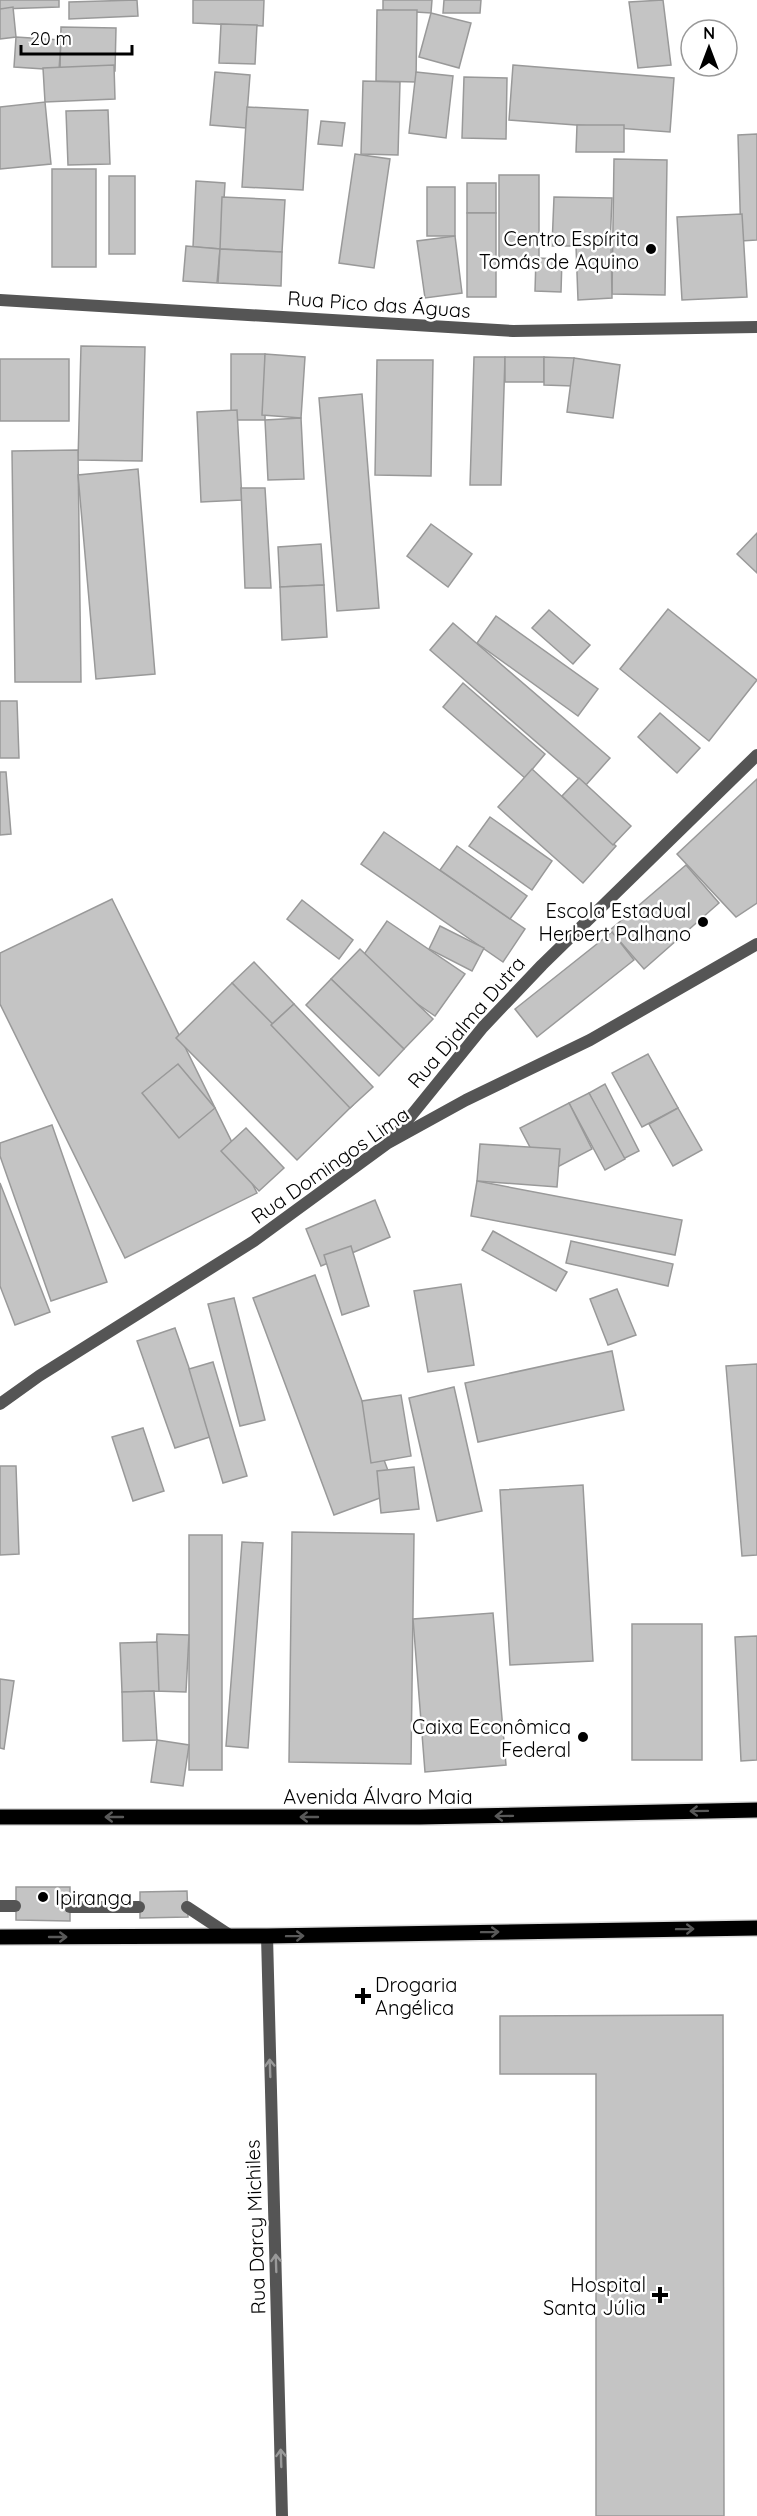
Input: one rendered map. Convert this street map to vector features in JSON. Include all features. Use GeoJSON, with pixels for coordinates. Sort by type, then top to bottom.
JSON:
{"type":"FeatureCollection","features":[{"type":"Feature","properties":{"kind":"main road","name":"Avenida Álvaro Maia"},"geometry":{"type":"LineString","coordinates":[[0,1818],[420,1818],[757,1810]]}},
{"type":"Feature","properties":{"kind":"main road"},"geometry":{"type":"LineString","coordinates":[[0,1937],[267,1936],[757,1928]]}},
{"type":"Feature","properties":{"kind":"street","name":"Rua Pico das Águas"},"geometry":{"type":"LineString","coordinates":[[0,300],[513,332],[757,327]]}},
{"type":"Feature","properties":{"kind":"street","name":"Rua Djalma Dutra"},"geometry":{"type":"LineString","coordinates":[[388,1143],[483,1027],[520,988],[757,755]]}},
{"type":"Feature","properties":{"kind":"street","name":"Rua Domingos Lima"},"geometry":{"type":"LineString","coordinates":[[0,1404],[39,1376],[254,1241],[388,1143],[465,1100],[590,1040],[757,944]]}},
{"type":"Feature","properties":{"kind":"street"},"geometry":{"type":"LineString","coordinates":[[0,1906],[15,1906]]}},
{"type":"Feature","properties":{"kind":"street"},"geometry":{"type":"LineString","coordinates":[[70,1907],[139,1907]]}},
{"type":"Feature","properties":{"kind":"street"},"geometry":{"type":"LineString","coordinates":[[187,1907],[231,1936]]}},
{"type":"Feature","properties":{"kind":"street","name":"Rua Darcy Michiles"},"geometry":{"type":"LineString","coordinates":[[267,1936],[282,2516]]}},
{"type":"Feature","properties":{"kind":"building"},"geometry":{"type":"Polygon","coordinates":[[[0,0],[59,0],[59,7],[0,9],[0,0]]]}},
{"type":"Feature","properties":{"kind":"building"},"geometry":{"type":"Polygon","coordinates":[[[137,0],[138,16],[69,19],[69,2],[137,0]]]}},
{"type":"Feature","properties":{"kind":"building"},"geometry":{"type":"Polygon","coordinates":[[[193,0],[264,0],[263,26],[193,23],[193,0]]]}},
{"type":"Feature","properties":{"kind":"building"},"geometry":{"type":"Polygon","coordinates":[[[383,0],[432,0],[431,13],[383,10],[383,0]]]}},
{"type":"Feature","properties":{"kind":"building"},"geometry":{"type":"Polygon","coordinates":[[[444,0],[481,0],[480,13],[443,13],[444,0]]]}},
{"type":"Feature","properties":{"kind":"building"},"geometry":{"type":"Polygon","coordinates":[[[663,0],[671,65],[638,68],[629,2],[663,0]]]}},
{"type":"Feature","properties":{"kind":"building"},"geometry":{"type":"Polygon","coordinates":[[[13,7],[16,37],[0,39],[0,9],[13,7]]]}},
{"type":"Feature","properties":{"kind":"building"},"geometry":{"type":"Polygon","coordinates":[[[377,10],[417,10],[416,82],[376,81],[377,10]]]}},
{"type":"Feature","properties":{"kind":"building"},"geometry":{"type":"Polygon","coordinates":[[[431,13],[471,23],[459,68],[419,57],[431,13]]]}},
{"type":"Feature","properties":{"kind":"building"},"geometry":{"type":"Polygon","coordinates":[[[221,24],[257,25],[255,64],[219,63],[221,24]]]}},
{"type":"Feature","properties":{"kind":"building"},"geometry":{"type":"Polygon","coordinates":[[[61,27],[116,28],[115,71],[60,70],[61,27]]]}},
{"type":"Feature","properties":{"kind":"building"},"geometry":{"type":"Polygon","coordinates":[[[16,37],[61,40],[59,70],[14,67],[16,37]]]}},
{"type":"Feature","properties":{"kind":"building"},"geometry":{"type":"Polygon","coordinates":[[[114,65],[115,99],[45,102],[43,68],[114,65]]]}},
{"type":"Feature","properties":{"kind":"building"},"geometry":{"type":"Polygon","coordinates":[[[513,65],[674,78],[670,132],[509,120],[513,65]]]}},
{"type":"Feature","properties":{"kind":"building"},"geometry":{"type":"Polygon","coordinates":[[[215,72],[250,75],[246,128],[210,125],[215,72]]]}},
{"type":"Feature","properties":{"kind":"building"},"geometry":{"type":"Polygon","coordinates":[[[416,72],[453,76],[446,138],[409,133],[416,72]]]}},
{"type":"Feature","properties":{"kind":"building"},"geometry":{"type":"Polygon","coordinates":[[[464,77],[507,78],[506,139],[462,138],[464,77]]]}},
{"type":"Feature","properties":{"kind":"building"},"geometry":{"type":"Polygon","coordinates":[[[363,81],[400,82],[398,155],[361,154],[363,81]]]}},
{"type":"Feature","properties":{"kind":"building"},"geometry":{"type":"Polygon","coordinates":[[[45,102],[51,164],[0,169],[0,107],[45,102]]]}},
{"type":"Feature","properties":{"kind":"building"},"geometry":{"type":"Polygon","coordinates":[[[247,107],[308,110],[303,190],[242,187],[247,107]]]}},
{"type":"Feature","properties":{"kind":"building"},"geometry":{"type":"Polygon","coordinates":[[[108,110],[110,164],[68,165],[66,111],[108,110]]]}},
{"type":"Feature","properties":{"kind":"building"},"geometry":{"type":"Polygon","coordinates":[[[321,121],[345,123],[342,146],[318,144],[321,121]]]}},
{"type":"Feature","properties":{"kind":"building"},"geometry":{"type":"Polygon","coordinates":[[[577,125],[624,125],[624,152],[576,152],[577,125]]]}},
{"type":"Feature","properties":{"kind":"building"},"geometry":{"type":"Polygon","coordinates":[[[757,134],[757,240],[741,241],[738,135],[757,134]]]}},
{"type":"Feature","properties":{"kind":"building"},"geometry":{"type":"Polygon","coordinates":[[[355,154],[390,159],[374,268],[339,263],[355,154]]]}},
{"type":"Feature","properties":{"kind":"building"},"geometry":{"type":"Polygon","coordinates":[[[614,159],[667,160],[665,295],[612,294],[614,159]]]}},
{"type":"Feature","properties":{"kind":"building"},"geometry":{"type":"Polygon","coordinates":[[[52,169],[96,169],[96,267],[52,267],[52,169]]]}},
{"type":"Feature","properties":{"kind":"building"},"geometry":{"type":"Polygon","coordinates":[[[499,175],[539,175],[539,260],[499,260],[499,175]]]}},
{"type":"Feature","properties":{"kind":"building"},"geometry":{"type":"Polygon","coordinates":[[[109,176],[135,176],[135,254],[109,254],[109,176]]]}},
{"type":"Feature","properties":{"kind":"building"},"geometry":{"type":"Polygon","coordinates":[[[196,181],[225,183],[221,249],[193,247],[196,181]]]}},
{"type":"Feature","properties":{"kind":"building"},"geometry":{"type":"Polygon","coordinates":[[[467,183],[496,183],[496,213],[467,213],[467,183]]]}},
{"type":"Feature","properties":{"kind":"building"},"geometry":{"type":"Polygon","coordinates":[[[427,187],[455,187],[455,236],[427,236],[427,187]]]}},
{"type":"Feature","properties":{"kind":"building"},"geometry":{"type":"Polygon","coordinates":[[[222,197],[285,200],[282,252],[220,249],[222,197]]]}},
{"type":"Feature","properties":{"kind":"building"},"geometry":{"type":"Polygon","coordinates":[[[554,197],[612,198],[610,246],[552,246],[554,197]]]}},
{"type":"Feature","properties":{"kind":"building"},"geometry":{"type":"Polygon","coordinates":[[[467,213],[496,213],[496,297],[467,297],[467,213]]]}},
{"type":"Feature","properties":{"kind":"building"},"geometry":{"type":"Polygon","coordinates":[[[742,214],[747,297],[682,300],[677,217],[742,214]]]}},
{"type":"Feature","properties":{"kind":"building"},"geometry":{"type":"Polygon","coordinates":[[[455,236],[462,293],[425,298],[417,241],[455,236]]]}},
{"type":"Feature","properties":{"kind":"building"},"geometry":{"type":"Polygon","coordinates":[[[611,244],[612,298],[578,300],[576,246],[611,244]]]}},
{"type":"Feature","properties":{"kind":"building"},"geometry":{"type":"Polygon","coordinates":[[[186,246],[220,249],[217,283],[183,281],[186,246]]]}},
{"type":"Feature","properties":{"kind":"building"},"geometry":{"type":"Polygon","coordinates":[[[220,249],[282,252],[281,286],[218,283],[220,249]]]}},
{"type":"Feature","properties":{"kind":"building"},"geometry":{"type":"Polygon","coordinates":[[[536,258],[562,259],[561,292],[535,291],[536,258]]]}},
{"type":"Feature","properties":{"kind":"building"},"geometry":{"type":"Polygon","coordinates":[[[81,346],[145,347],[142,461],[78,460],[81,346]]]}},
{"type":"Feature","properties":{"kind":"building"},"geometry":{"type":"Polygon","coordinates":[[[231,354],[265,354],[265,420],[231,420],[231,354]]]}},
{"type":"Feature","properties":{"kind":"building"},"geometry":{"type":"Polygon","coordinates":[[[265,354],[305,357],[301,418],[262,415],[265,354]]]}},
{"type":"Feature","properties":{"kind":"building"},"geometry":{"type":"Polygon","coordinates":[[[474,357],[505,357],[501,485],[470,485],[474,357]]]}},
{"type":"Feature","properties":{"kind":"building"},"geometry":{"type":"Polygon","coordinates":[[[505,357],[544,357],[544,382],[505,382],[505,357]]]}},
{"type":"Feature","properties":{"kind":"building"},"geometry":{"type":"Polygon","coordinates":[[[544,357],[574,358],[573,386],[544,385],[544,357]]]}},
{"type":"Feature","properties":{"kind":"building"},"geometry":{"type":"Polygon","coordinates":[[[574,358],[620,365],[613,418],[567,412],[574,358]]]}},
{"type":"Feature","properties":{"kind":"building"},"geometry":{"type":"Polygon","coordinates":[[[0,359],[69,359],[69,421],[0,421],[0,359]]]}},
{"type":"Feature","properties":{"kind":"building"},"geometry":{"type":"Polygon","coordinates":[[[377,360],[433,360],[431,476],[375,475],[377,360]]]}},
{"type":"Feature","properties":{"kind":"building"},"geometry":{"type":"Polygon","coordinates":[[[362,394],[379,608],[337,611],[319,398],[362,394]]]}},
{"type":"Feature","properties":{"kind":"building"},"geometry":{"type":"Polygon","coordinates":[[[237,410],[242,500],[201,502],[197,412],[237,410]]]}},
{"type":"Feature","properties":{"kind":"building"},"geometry":{"type":"Polygon","coordinates":[[[301,418],[304,479],[268,480],[265,420],[301,418]]]}},
{"type":"Feature","properties":{"kind":"building"},"geometry":{"type":"Polygon","coordinates":[[[78,450],[81,682],[15,682],[12,451],[78,450]]]}},
{"type":"Feature","properties":{"kind":"building"},"geometry":{"type":"Polygon","coordinates":[[[138,469],[155,674],[96,679],[78,475],[138,469]]]}},
{"type":"Feature","properties":{"kind":"building"},"geometry":{"type":"Polygon","coordinates":[[[241,488],[265,488],[271,588],[245,588],[241,488]]]}},
{"type":"Feature","properties":{"kind":"building"},"geometry":{"type":"Polygon","coordinates":[[[431,524],[472,554],[448,587],[407,556],[431,524]]]}},
{"type":"Feature","properties":{"kind":"building"},"geometry":{"type":"Polygon","coordinates":[[[757,533],[757,573],[737,554],[757,533]]]}},
{"type":"Feature","properties":{"kind":"building"},"geometry":{"type":"Polygon","coordinates":[[[321,544],[324,585],[280,587],[278,547],[321,544]]]}},
{"type":"Feature","properties":{"kind":"building"},"geometry":{"type":"Polygon","coordinates":[[[324,585],[327,637],[282,640],[280,587],[324,585]]]}},
{"type":"Feature","properties":{"kind":"building"},"geometry":{"type":"Polygon","coordinates":[[[668,609],[757,680],[709,741],[620,669],[668,609]]]}},
{"type":"Feature","properties":{"kind":"building"},"geometry":{"type":"Polygon","coordinates":[[[549,610],[590,645],[573,664],[532,628],[549,610]]]}},
{"type":"Feature","properties":{"kind":"building"},"geometry":{"type":"Polygon","coordinates":[[[496,616],[598,689],[578,716],[477,643],[496,616]]]}},
{"type":"Feature","properties":{"kind":"building"},"geometry":{"type":"Polygon","coordinates":[[[453,623],[610,758],[586,785],[430,650],[453,623]]]}},
{"type":"Feature","properties":{"kind":"building"},"geometry":{"type":"Polygon","coordinates":[[[463,683],[545,754],[525,778],[443,707],[463,683]]]}},
{"type":"Feature","properties":{"kind":"building"},"geometry":{"type":"Polygon","coordinates":[[[0,701],[17,701],[19,758],[0,758],[0,701]]]}},
{"type":"Feature","properties":{"kind":"building"},"geometry":{"type":"Polygon","coordinates":[[[660,713],[700,748],[677,773],[638,737],[660,713]]]}},
{"type":"Feature","properties":{"kind":"building"},"geometry":{"type":"Polygon","coordinates":[[[532,769],[616,846],[583,883],[498,807],[532,769]]]}},
{"type":"Feature","properties":{"kind":"building"},"geometry":{"type":"Polygon","coordinates":[[[0,772],[6,772],[11,834],[0,835],[0,772]]]}},
{"type":"Feature","properties":{"kind":"building"},"geometry":{"type":"Polygon","coordinates":[[[579,778],[631,826],[613,845],[562,796],[579,778]]]}},
{"type":"Feature","properties":{"kind":"building"},"geometry":{"type":"Polygon","coordinates":[[[757,779],[757,903],[736,917],[677,854],[757,779]]]}},
{"type":"Feature","properties":{"kind":"building"},"geometry":{"type":"Polygon","coordinates":[[[490,817],[552,861],[532,890],[469,846],[490,817]]]}},
{"type":"Feature","properties":{"kind":"building"},"geometry":{"type":"Polygon","coordinates":[[[384,832],[525,929],[503,962],[361,864],[384,832]]]}},
{"type":"Feature","properties":{"kind":"building"},"geometry":{"type":"Polygon","coordinates":[[[457,846],[527,896],[510,919],[440,870],[457,846]]]}},
{"type":"Feature","properties":{"kind":"building"},"geometry":{"type":"Polygon","coordinates":[[[686,865],[719,903],[644,969],[610,930],[686,865]]]}},
{"type":"Feature","properties":{"kind":"building"},"geometry":{"type":"Polygon","coordinates":[[[112,899],[257,1193],[125,1258],[0,1004],[0,953],[112,899]]]}},
{"type":"Feature","properties":{"kind":"building"},"geometry":{"type":"Polygon","coordinates":[[[302,900],[353,940],[339,959],[287,919],[302,900]]]}},
{"type":"Feature","properties":{"kind":"building"},"geometry":{"type":"Polygon","coordinates":[[[387,921],[465,974],[435,1016],[358,963],[387,921]]]}},
{"type":"Feature","properties":{"kind":"building"},"geometry":{"type":"Polygon","coordinates":[[[440,926],[484,948],[472,971],[429,949],[440,926]]]}},
{"type":"Feature","properties":{"kind":"building"},"geometry":{"type":"Polygon","coordinates":[[[612,932],[634,960],[537,1037],[515,1009],[612,932]]]}},
{"type":"Feature","properties":{"kind":"building"},"geometry":{"type":"Polygon","coordinates":[[[360,949],[433,1019],[404,1049],[331,979],[360,949]]]}},
{"type":"Feature","properties":{"kind":"building"},"geometry":{"type":"Polygon","coordinates":[[[254,962],[294,1004],[271,1025],[232,983],[254,962]]]}},
{"type":"Feature","properties":{"kind":"building"},"geometry":{"type":"Polygon","coordinates":[[[331,979],[404,1049],[379,1076],[306,1005],[331,979]]]}},
{"type":"Feature","properties":{"kind":"building"},"geometry":{"type":"Polygon","coordinates":[[[232,983],[353,1105],[297,1160],[176,1038],[232,983]]]}},
{"type":"Feature","properties":{"kind":"building"},"geometry":{"type":"Polygon","coordinates":[[[294,1004],[373,1087],[350,1108],[271,1025],[294,1004]]]}},
{"type":"Feature","properties":{"kind":"building"},"geometry":{"type":"Polygon","coordinates":[[[648,1054],[678,1108],[642,1127],[612,1073],[648,1054]]]}},
{"type":"Feature","properties":{"kind":"building"},"geometry":{"type":"Polygon","coordinates":[[[178,1064],[215,1108],[179,1138],[142,1093],[178,1064]]]}},
{"type":"Feature","properties":{"kind":"building"},"geometry":{"type":"Polygon","coordinates":[[[605,1084],[639,1151],[623,1159],[589,1093],[605,1084]]]}},
{"type":"Feature","properties":{"kind":"building"},"geometry":{"type":"Polygon","coordinates":[[[589,1093],[625,1159],[605,1170],[569,1103],[589,1093]]]}},
{"type":"Feature","properties":{"kind":"building"},"geometry":{"type":"Polygon","coordinates":[[[569,1103],[592,1149],[544,1174],[520,1128],[569,1103]]]}},
{"type":"Feature","properties":{"kind":"building"},"geometry":{"type":"Polygon","coordinates":[[[678,1108],[702,1150],[673,1166],[649,1124],[678,1108]]]}},
{"type":"Feature","properties":{"kind":"building"},"geometry":{"type":"Polygon","coordinates":[[[52,1125],[107,1282],[51,1301],[0,1156],[0,1143],[52,1125]]]}},
{"type":"Feature","properties":{"kind":"building"},"geometry":{"type":"Polygon","coordinates":[[[246,1128],[284,1168],[259,1191],[221,1151],[246,1128]]]}},
{"type":"Feature","properties":{"kind":"building"},"geometry":{"type":"Polygon","coordinates":[[[480,1144],[560,1149],[557,1187],[477,1181],[480,1144]]]}},
{"type":"Feature","properties":{"kind":"building"},"geometry":{"type":"Polygon","coordinates":[[[477,1181],[682,1220],[675,1255],[471,1216],[477,1181]]]}},
{"type":"Feature","properties":{"kind":"building"},"geometry":{"type":"Polygon","coordinates":[[[0,1183],[50,1312],[15,1325],[0,1286],[0,1183]]]}},
{"type":"Feature","properties":{"kind":"building"},"geometry":{"type":"Polygon","coordinates":[[[375,1200],[390,1237],[321,1266],[306,1229],[375,1200]]]}},
{"type":"Feature","properties":{"kind":"building"},"geometry":{"type":"Polygon","coordinates":[[[493,1231],[567,1272],[556,1291],[482,1250],[493,1231]]]}},
{"type":"Feature","properties":{"kind":"building"},"geometry":{"type":"Polygon","coordinates":[[[571,1241],[673,1264],[668,1286],[566,1263],[571,1241]]]}},
{"type":"Feature","properties":{"kind":"building"},"geometry":{"type":"Polygon","coordinates":[[[351,1246],[369,1306],[342,1315],[324,1255],[351,1246]]]}},
{"type":"Feature","properties":{"kind":"building"},"geometry":{"type":"Polygon","coordinates":[[[315,1275],[396,1492],[334,1515],[253,1298],[315,1275]]]}},
{"type":"Feature","properties":{"kind":"building"},"geometry":{"type":"Polygon","coordinates":[[[461,1284],[474,1365],[428,1372],[414,1291],[461,1284]]]}},
{"type":"Feature","properties":{"kind":"building"},"geometry":{"type":"Polygon","coordinates":[[[617,1289],[636,1335],[608,1345],[590,1299],[617,1289]]]}},
{"type":"Feature","properties":{"kind":"building"},"geometry":{"type":"Polygon","coordinates":[[[234,1298],[265,1420],[240,1426],[208,1304],[234,1298]]]}},
{"type":"Feature","properties":{"kind":"building"},"geometry":{"type":"Polygon","coordinates":[[[175,1328],[213,1436],[175,1448],[137,1341],[175,1328]]]}},
{"type":"Feature","properties":{"kind":"building"},"geometry":{"type":"Polygon","coordinates":[[[612,1351],[624,1410],[478,1442],[465,1383],[612,1351]]]}},
{"type":"Feature","properties":{"kind":"building"},"geometry":{"type":"Polygon","coordinates":[[[213,1362],[247,1476],[223,1483],[189,1369],[213,1362]]]}},
{"type":"Feature","properties":{"kind":"building"},"geometry":{"type":"Polygon","coordinates":[[[757,1364],[757,1555],[742,1556],[726,1366],[757,1364]]]}},
{"type":"Feature","properties":{"kind":"building"},"geometry":{"type":"Polygon","coordinates":[[[454,1387],[482,1511],[437,1521],[409,1398],[454,1387]]]}},
{"type":"Feature","properties":{"kind":"building"},"geometry":{"type":"Polygon","coordinates":[[[401,1395],[411,1456],[371,1463],[362,1401],[401,1395]]]}},
{"type":"Feature","properties":{"kind":"building"},"geometry":{"type":"Polygon","coordinates":[[[143,1428],[164,1491],[133,1501],[112,1437],[143,1428]]]}},
{"type":"Feature","properties":{"kind":"building"},"geometry":{"type":"Polygon","coordinates":[[[0,1466],[16,1466],[19,1554],[0,1555],[0,1466]]]}},
{"type":"Feature","properties":{"kind":"building"},"geometry":{"type":"Polygon","coordinates":[[[414,1467],[419,1509],[381,1513],[377,1471],[414,1467]]]}},
{"type":"Feature","properties":{"kind":"building"},"geometry":{"type":"Polygon","coordinates":[[[583,1485],[593,1661],[510,1665],[500,1490],[583,1485]]]}},
{"type":"Feature","properties":{"kind":"building"},"geometry":{"type":"Polygon","coordinates":[[[292,1532],[414,1534],[411,1764],[289,1762],[292,1532]]]}},
{"type":"Feature","properties":{"kind":"building"},"geometry":{"type":"Polygon","coordinates":[[[189,1535],[222,1535],[222,1770],[189,1770],[189,1535]]]}},
{"type":"Feature","properties":{"kind":"building"},"geometry":{"type":"Polygon","coordinates":[[[242,1542],[263,1543],[248,1748],[226,1746],[242,1542]]]}},
{"type":"Feature","properties":{"kind":"building"},"geometry":{"type":"Polygon","coordinates":[[[493,1613],[506,1765],[425,1772],[413,1619],[493,1613]]]}},
{"type":"Feature","properties":{"kind":"building"},"geometry":{"type":"Polygon","coordinates":[[[632,1624],[702,1624],[702,1760],[632,1760],[632,1624]]]}},
{"type":"Feature","properties":{"kind":"building"},"geometry":{"type":"Polygon","coordinates":[[[157,1634],[189,1635],[186,1692],[154,1691],[157,1634]]]}},
{"type":"Feature","properties":{"kind":"building"},"geometry":{"type":"Polygon","coordinates":[[[757,1636],[757,1760],[741,1761],[735,1637],[757,1636]]]}},
{"type":"Feature","properties":{"kind":"building"},"geometry":{"type":"Polygon","coordinates":[[[157,1642],[159,1691],[122,1692],[120,1643],[157,1642]]]}},
{"type":"Feature","properties":{"kind":"building"},"geometry":{"type":"Polygon","coordinates":[[[0,1679],[14,1681],[4,1749],[0,1748],[0,1679]]]}},
{"type":"Feature","properties":{"kind":"building"},"geometry":{"type":"Polygon","coordinates":[[[154,1691],[157,1740],[123,1741],[122,1692],[154,1691]]]}},
{"type":"Feature","properties":{"kind":"building"},"geometry":{"type":"Polygon","coordinates":[[[157,1740],[189,1745],[183,1786],[151,1782],[157,1740]]]}},
{"type":"Feature","properties":{"kind":"building","name":"Ipiranga"},"geometry":{"type":"Polygon","coordinates":[[[16,1887],[70,1887],[70,1921],[16,1920],[16,1887]]]}},
{"type":"Feature","properties":{"kind":"building","name":"Ipiranga"},"geometry":{"type":"Polygon","coordinates":[[[187,1891],[188,1917],[140,1918],[140,1892],[187,1891]]]}},
{"type":"Feature","properties":{"kind":"building","name":"Hospital Santa Júlia"},"geometry":{"type":"Polygon","coordinates":[[[723,2015],[724,2516],[596,2516],[596,2074],[500,2074],[500,2016],[723,2015]]]}},
{"type":"Feature","properties":{"kind":"place","name":"Centro Espírita Tomás de Aquino"},"geometry":{"type":"Point","coordinates":[651,249]}},
{"type":"Feature","properties":{"kind":"place","name":"Escola Estadual Herbert Palhano"},"geometry":{"type":"Point","coordinates":[703,922]}},
{"type":"Feature","properties":{"kind":"place","name":"Caixa Econômica Federal"},"geometry":{"type":"Point","coordinates":[583,1737]}},
{"type":"Feature","properties":{"kind":"place","name":"Ipiranga"},"geometry":{"type":"Point","coordinates":[43,1897]}},
{"type":"Feature","properties":{"kind":"place","name":"Drogaria Angélica"},"geometry":{"type":"Point","coordinates":[363,1996]}},
{"type":"Feature","properties":{"kind":"place","name":"Hospital Santa Júlia"},"geometry":{"type":"Point","coordinates":[660,2295]}}]}
